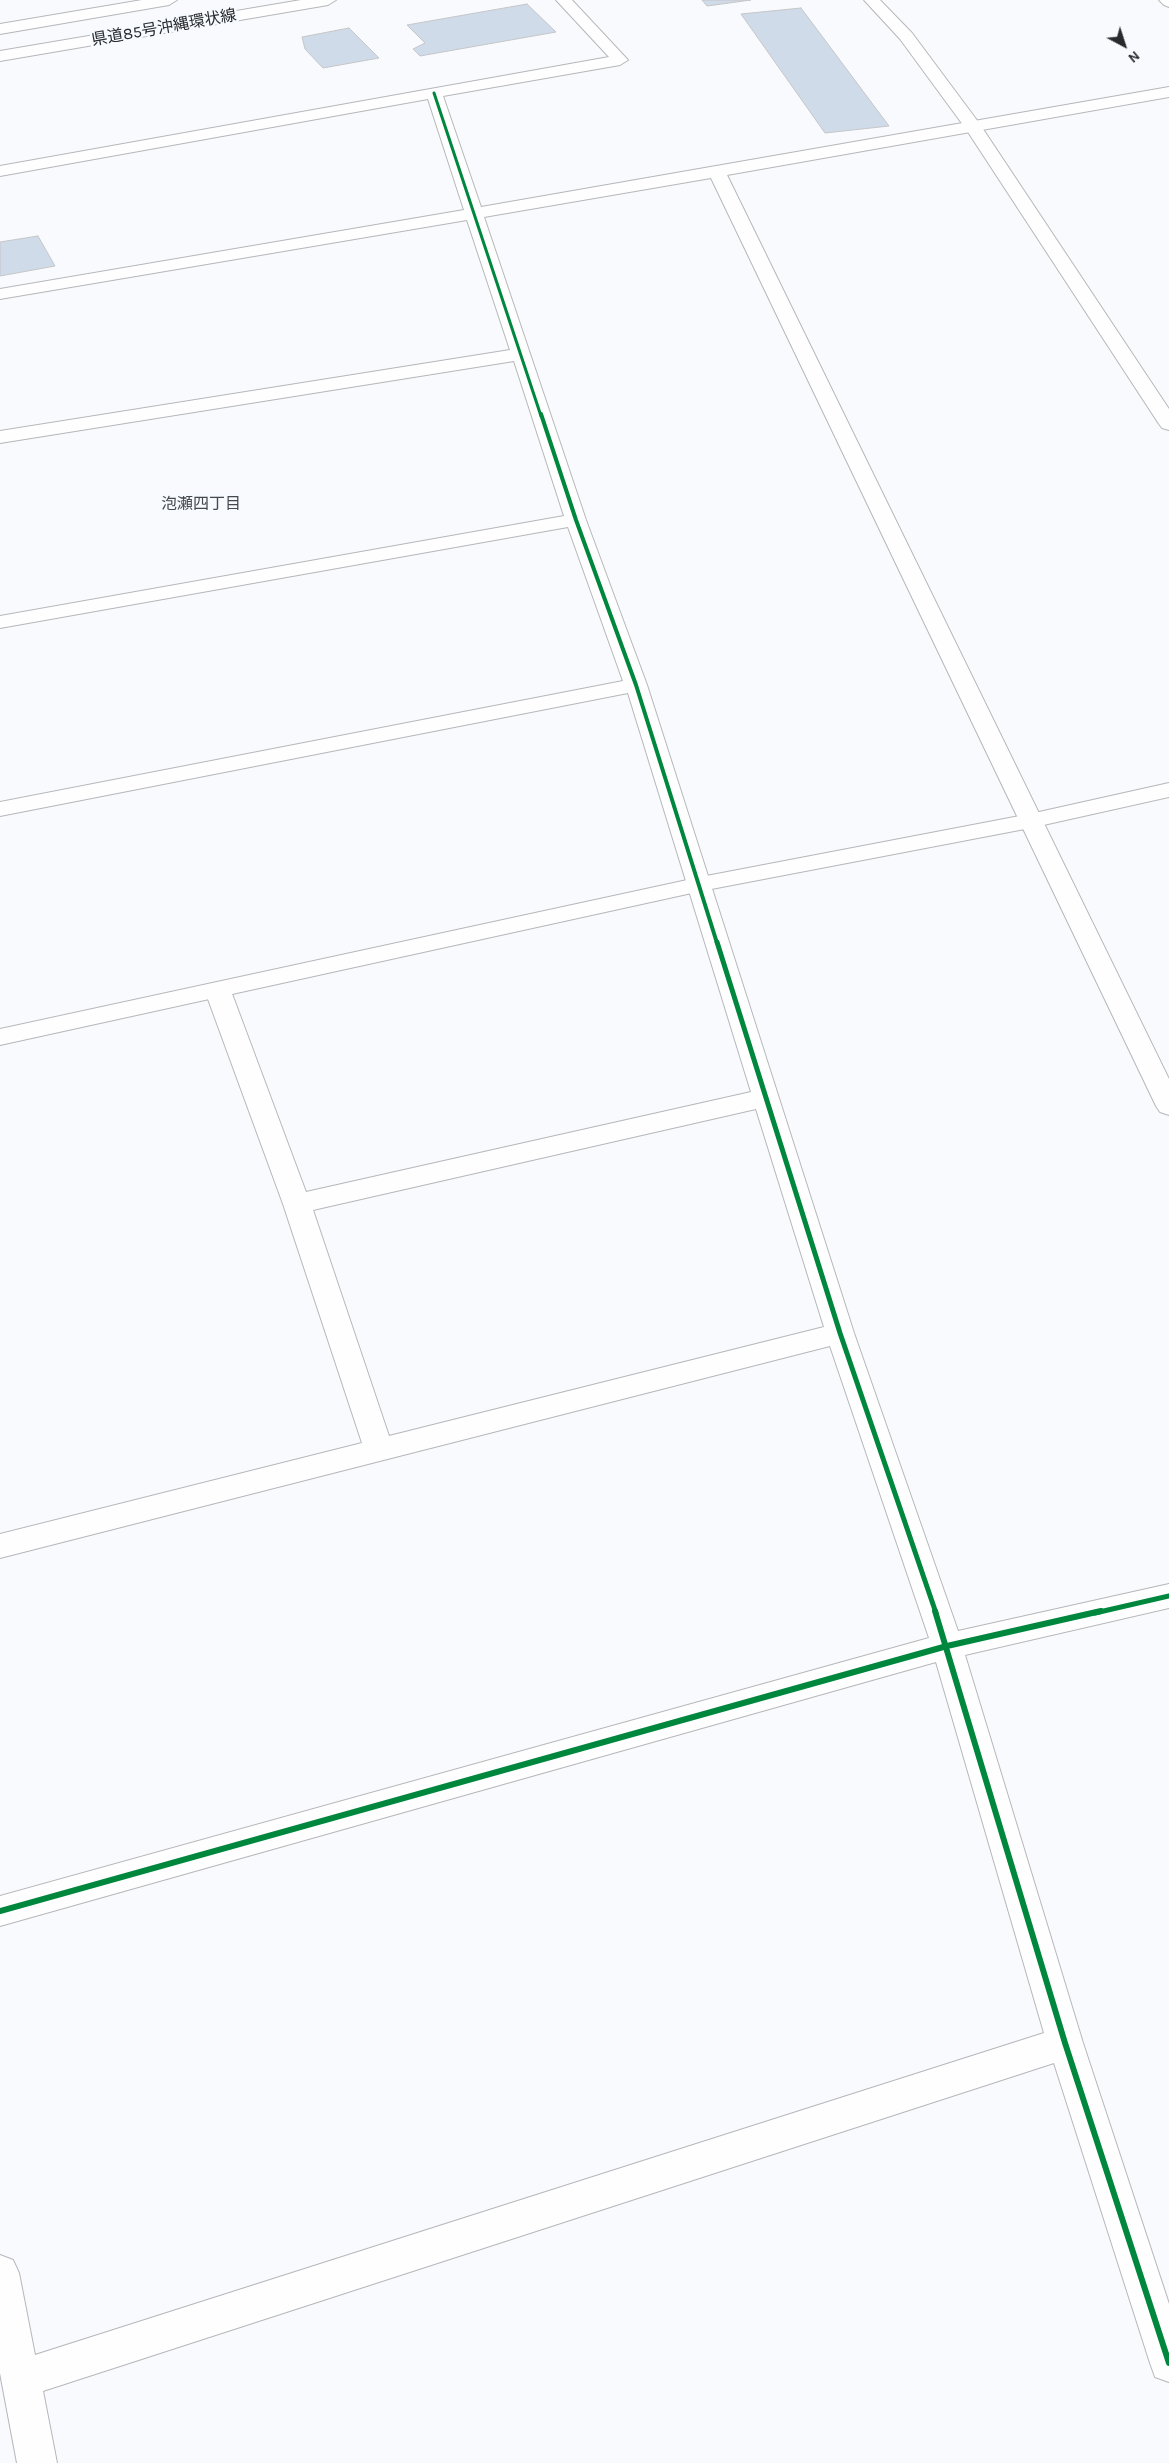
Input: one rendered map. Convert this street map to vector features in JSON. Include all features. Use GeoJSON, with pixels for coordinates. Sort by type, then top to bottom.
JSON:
{"type":"FeatureCollection","features":[{"type":"Feature","properties":{"kind":"street","name":"県道85号沖縄環状線"},"geometry":{"type":"LineString","coordinates":[[0,29],[169,0]]}},
{"type":"Feature","properties":{"kind":"street","name":"県道85号沖縄環状線"},"geometry":{"type":"LineString","coordinates":[[0,56],[328,0]]}},
{"type":"Feature","properties":{"kind":"street"},"geometry":{"type":"LineString","coordinates":[[0,171],[620,60],[564,0]]}},
{"type":"Feature","properties":{"kind":"street"},"geometry":{"type":"LineString","coordinates":[[872,0],[906,36],[973,127],[1169,424]]}},
{"type":"Feature","properties":{"kind":"street"},"geometry":{"type":"LineString","coordinates":[[0,294],[717,172],[1169,92]]}},
{"type":"Feature","properties":{"kind":"street"},"geometry":{"type":"LineString","coordinates":[[434,93],[576,520],[636,685],[701,884],[764,1098],[840,1333],[947,1646],[1065,2043],[1169,2363]]}},
{"type":"Feature","properties":{"kind":"street"},"geometry":{"type":"LineString","coordinates":[[717,172],[1169,1106]]}},
{"type":"Feature","properties":{"kind":"street"},"geometry":{"type":"LineString","coordinates":[[0,437],[521,354]]}},
{"type":"Feature","properties":{"kind":"street"},"geometry":{"type":"LineString","coordinates":[[0,622],[576,520]]}},
{"type":"Feature","properties":{"kind":"street"},"geometry":{"type":"LineString","coordinates":[[0,809],[636,685]]}},
{"type":"Feature","properties":{"kind":"street"},"geometry":{"type":"LineString","coordinates":[[0,1037],[218,991],[701,884],[1030,821],[1169,790]]}},
{"type":"Feature","properties":{"kind":"street"},"geometry":{"type":"LineString","coordinates":[[218,991],[297,1204],[379,1450]]}},
{"type":"Feature","properties":{"kind":"street"},"geometry":{"type":"LineString","coordinates":[[297,1204],[764,1098]]}},
{"type":"Feature","properties":{"kind":"street"},"geometry":{"type":"LineString","coordinates":[[0,1546],[840,1333]]}},
{"type":"Feature","properties":{"kind":"street"},"geometry":{"type":"LineString","coordinates":[[0,1912],[947,1646],[1169,1596]]}},
{"type":"Feature","properties":{"kind":"street"},"geometry":{"type":"LineString","coordinates":[[20,2379],[1065,2043]]}},
{"type":"Feature","properties":{"kind":"street"},"geometry":{"type":"LineString","coordinates":[[0,2273],[37,2463]]}},
{"type":"Feature","properties":{"kind":"building"},"geometry":{"type":"Polygon","coordinates":[[[702,0],[751,0],[707,6],[702,0]]]}},
{"type":"Feature","properties":{"kind":"building"},"geometry":{"type":"Polygon","coordinates":[[[527,4],[556,32],[420,56],[413,49],[425,43],[407,25],[527,4]]]}},
{"type":"Feature","properties":{"kind":"building"},"geometry":{"type":"Polygon","coordinates":[[[801,8],[889,126],[825,133],[741,14],[801,8]]]}},
{"type":"Feature","properties":{"kind":"building"},"geometry":{"type":"Polygon","coordinates":[[[349,28],[379,58],[323,68],[305,49],[302,37],[349,28]]]}},
{"type":"Feature","properties":{"kind":"building"},"geometry":{"type":"Polygon","coordinates":[[[38,236],[55,266],[0,276],[0,242],[38,236]]]}},
{"type":"Feature","properties":{"kind":"cycle path"},"geometry":{"type":"LineString","coordinates":[[434,93],[576,520],[636,685],[840,1333],[947,1646],[1065,2043],[1169,2363]]}},
{"type":"Feature","properties":{"kind":"cycle path"},"geometry":{"type":"LineString","coordinates":[[0,1911],[947,1646],[1169,1596]]}},
{"type":"Feature","properties":{"kind":"district","name":"泡瀬四丁目"},"geometry":{"type":"Point","coordinates":[201,504]}}]}
